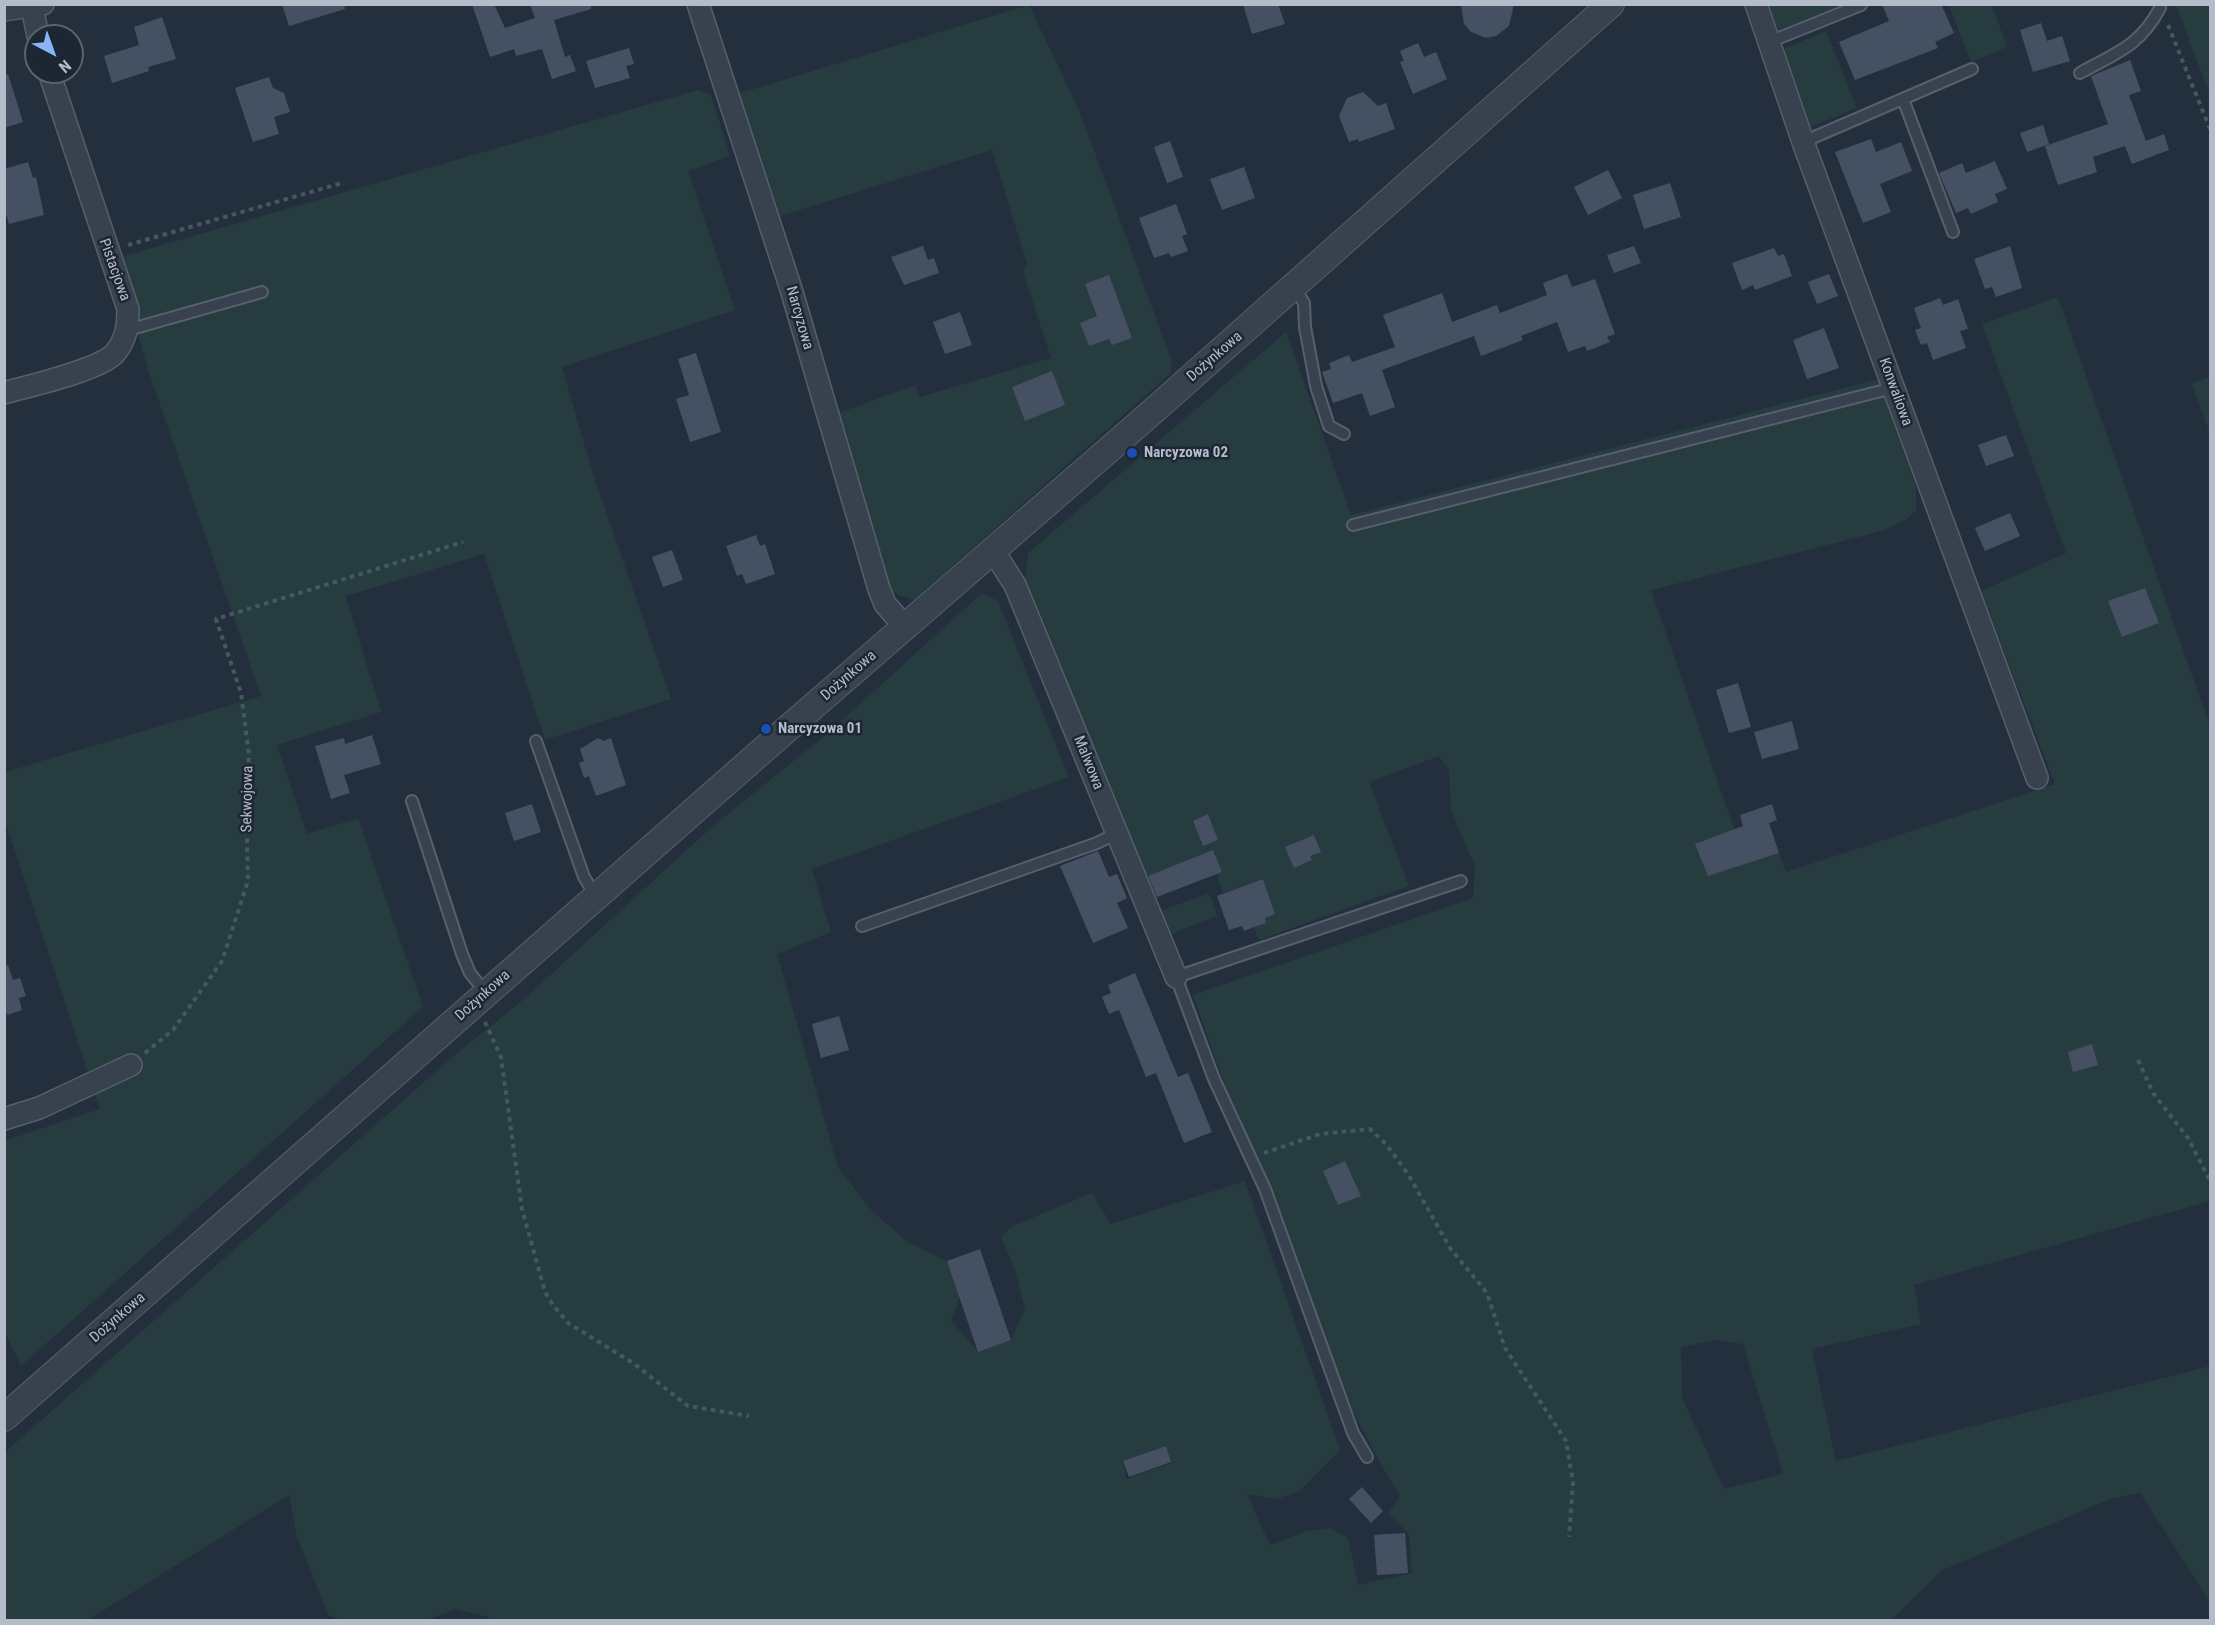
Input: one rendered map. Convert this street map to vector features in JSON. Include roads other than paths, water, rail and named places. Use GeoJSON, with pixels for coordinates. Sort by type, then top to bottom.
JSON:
{"type":"FeatureCollection","features":[{"type":"Feature","properties":{"kind":"street","name":"Narcyzowa"},"geometry":{"type":"LineString","coordinates":[[698,4],[791,289],[879,589],[885,604],[906,628]]}},
{"type":"Feature","properties":{"kind":"street","name":"Dożynkowa"},"geometry":{"type":"LineString","coordinates":[[4,1418],[480,998],[994,552],[1611,4]]}},
{"type":"Feature","properties":{"kind":"street","name":"Konwaliowa"},"geometry":{"type":"LineString","coordinates":[[1756,4],[1803,142],[2037,778]]}},
{"type":"Feature","properties":{"kind":"street"},"geometry":{"type":"LineString","coordinates":[[4,10],[35,5],[37,24]]}},
{"type":"Feature","properties":{"kind":"street","name":"Pistacjowa"},"geometry":{"type":"LineString","coordinates":[[53,84],[128,309],[128,330]]}},
{"type":"Feature","properties":{"kind":"street"},"geometry":{"type":"LineString","coordinates":[[4,393],[95,366],[114,354],[128,330]]}},
{"type":"Feature","properties":{"kind":"street","name":"Malwowa"},"geometry":{"type":"LineString","coordinates":[[994,552],[1015,585],[1176,977]]}},
{"type":"Feature","properties":{"kind":"street"},"geometry":{"type":"LineString","coordinates":[[4,1119],[39,1108],[130,1065]]}},
{"type":"Feature","properties":{"kind":"lane"},"geometry":{"type":"LineString","coordinates":[[1769,42],[1861,5]]}},
{"type":"Feature","properties":{"kind":"lane"},"geometry":{"type":"LineString","coordinates":[[2080,73],[2133,44],[2145,33],[2160,8]]}},
{"type":"Feature","properties":{"kind":"lane"},"geometry":{"type":"LineString","coordinates":[[1803,142],[1972,69]]}},
{"type":"Feature","properties":{"kind":"lane"},"geometry":{"type":"LineString","coordinates":[[1903,99],[1953,232]]}},
{"type":"Feature","properties":{"kind":"lane"},"geometry":{"type":"LineString","coordinates":[[1294,287],[1304,303],[1305,327],[1316,386],[1329,426],[1344,434]]}},
{"type":"Feature","properties":{"kind":"lane"},"geometry":{"type":"LineString","coordinates":[[128,330],[262,292]]}},
{"type":"Feature","properties":{"kind":"lane"},"geometry":{"type":"LineString","coordinates":[[1353,525],[1893,388]]}},
{"type":"Feature","properties":{"kind":"lane"},"geometry":{"type":"LineString","coordinates":[[536,741],[584,877],[597,896]]}},
{"type":"Feature","properties":{"kind":"lane"},"geometry":{"type":"LineString","coordinates":[[412,801],[462,954],[480,998]]}},
{"type":"Feature","properties":{"kind":"lane"},"geometry":{"type":"LineString","coordinates":[[862,926],[1097,843],[1117,833]]}},
{"type":"Feature","properties":{"kind":"lane"},"geometry":{"type":"LineString","coordinates":[[1366,1457],[1353,1433],[1264,1189],[1214,1079],[1176,977],[1461,881]]}},
{"type":"Feature","properties":{"kind":"place","name":"Narcyzowa 02"},"geometry":{"type":"Point","coordinates":[1132,453]}},
{"type":"Feature","properties":{"kind":"place","name":"Narcyzowa 01"},"geometry":{"type":"Point","coordinates":[766,729]}}]}
